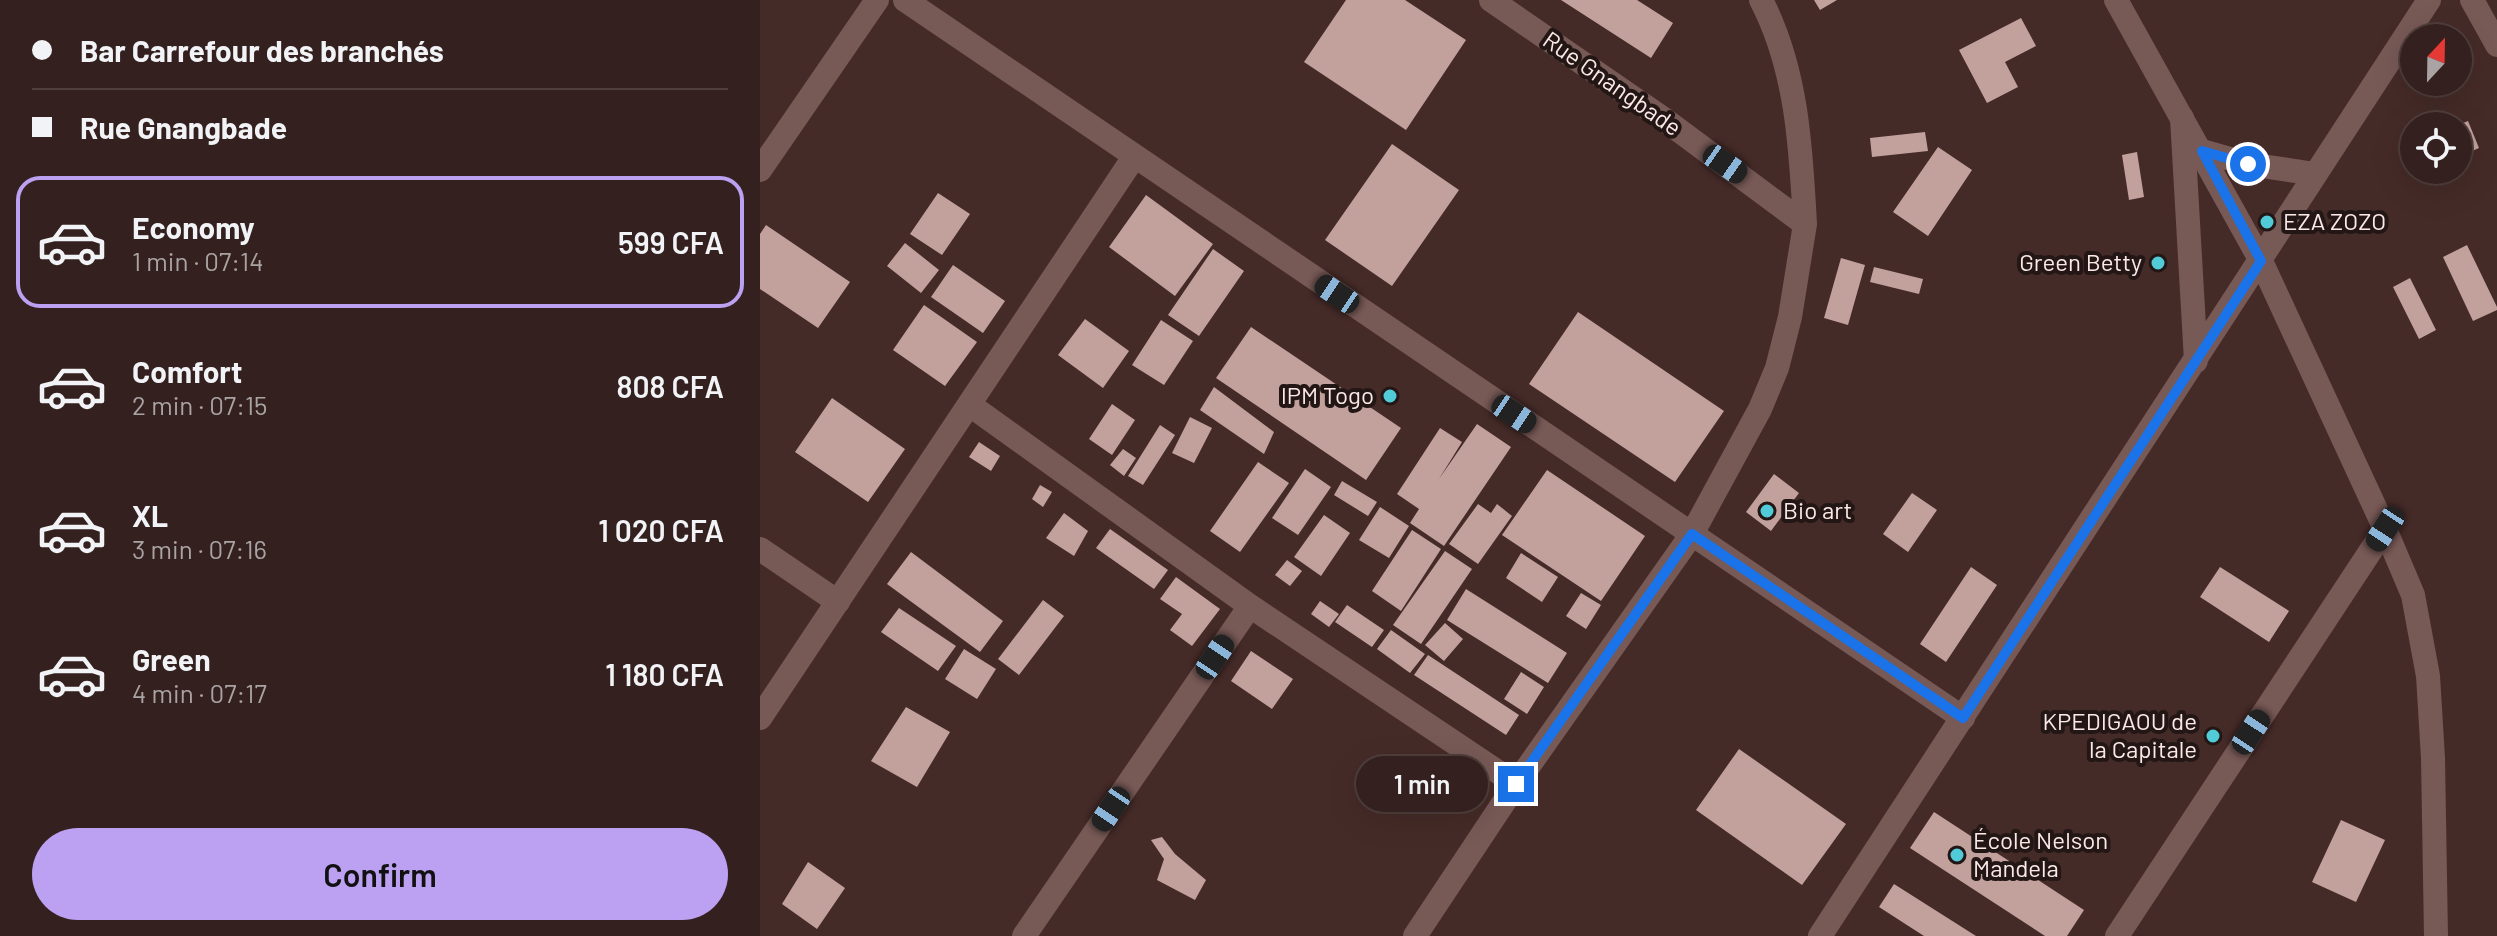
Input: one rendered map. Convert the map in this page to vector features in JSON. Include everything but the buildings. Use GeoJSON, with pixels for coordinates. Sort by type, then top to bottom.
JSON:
{"type":"FeatureCollection","features":[{"type":"Feature","properties":{"kind":"street"},"geometry":{"type":"LineString","coordinates":[[760,170],[877,0]]}},
{"type":"Feature","properties":{"kind":"street"},"geometry":{"type":"LineString","coordinates":[[905,0],[1963,718]]}},
{"type":"Feature","properties":{"kind":"street","name":"Rue Gnangbade"},"geometry":{"type":"LineString","coordinates":[[1491,0],[1665,120],[1805,224]]}},
{"type":"Feature","properties":{"kind":"street"},"geometry":{"type":"LineString","coordinates":[[1415,936],[1516,784],[1692,534],[1760,409],[1777,368],[1790,317],[1805,224],[1801,143],[1791,86],[1774,25],[1761,0]]}},
{"type":"Feature","properties":{"kind":"street"},"geometry":{"type":"LineString","coordinates":[[2116,0],[2261,261],[2413,595],[2428,676],[2433,758],[2436,936]]}},
{"type":"Feature","properties":{"kind":"street"},"geometry":{"type":"LineString","coordinates":[[1820,936],[2429,0]]}},
{"type":"Feature","properties":{"kind":"street"},"geometry":{"type":"LineString","coordinates":[[2472,0],[2497,45]]}},
{"type":"Feature","properties":{"kind":"street"},"geometry":{"type":"LineString","coordinates":[[2182,118],[2196,361]]}},
{"type":"Feature","properties":{"kind":"street"},"geometry":{"type":"LineString","coordinates":[[2202,151],[2248,164],[2315,174]]}},
{"type":"Feature","properties":{"kind":"street"},"geometry":{"type":"LineString","coordinates":[[760,718],[1134,157]]}},
{"type":"Feature","properties":{"kind":"street"},"geometry":{"type":"LineString","coordinates":[[970,405],[1250,606],[1516,784]]}},
{"type":"Feature","properties":{"kind":"street"},"geometry":{"type":"LineString","coordinates":[[2117,936],[2385,529]]}},
{"type":"Feature","properties":{"kind":"street"},"geometry":{"type":"LineString","coordinates":[[760,549],[838,602]]}},
{"type":"Feature","properties":{"kind":"street"},"geometry":{"type":"LineString","coordinates":[[1024,936],[1250,606]]}},
{"type":"Feature","properties":{"kind":"place","name":"EZA ZOZO"},"geometry":{"type":"Point","coordinates":[2267,222]}},
{"type":"Feature","properties":{"kind":"place","name":"Green Betty"},"geometry":{"type":"Point","coordinates":[2158,263]}},
{"type":"Feature","properties":{"kind":"place","name":"IPM Togo"},"geometry":{"type":"Point","coordinates":[1390,396]}},
{"type":"Feature","properties":{"kind":"place","name":"Bio art"},"geometry":{"type":"Point","coordinates":[1767,511]}},
{"type":"Feature","properties":{"kind":"place","name":"KPEDIGAOU de la Capitale"},"geometry":{"type":"Point","coordinates":[2213,736]}},
{"type":"Feature","properties":{"kind":"place","name":"École Nelson Mandela"},"geometry":{"type":"Point","coordinates":[1957,855]}},
{"type":"Feature","properties":{"kind":"route"},"geometry":{"type":"LineString","coordinates":[[1516,784],[1692,534],[1963,718],[2261,261],[2202,151],[2248,164]]}}]}
